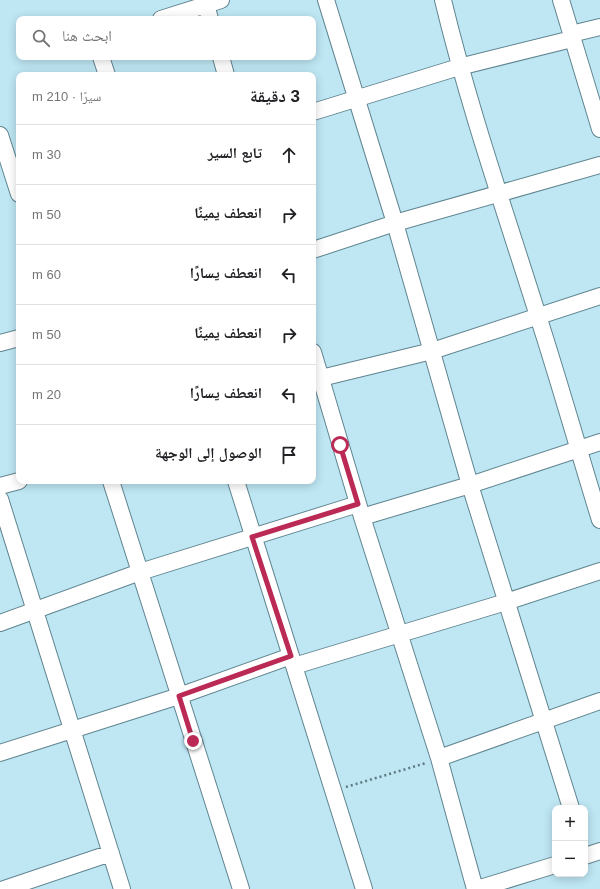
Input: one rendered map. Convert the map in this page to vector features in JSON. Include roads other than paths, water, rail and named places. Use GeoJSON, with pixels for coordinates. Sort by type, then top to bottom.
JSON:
{"type":"FeatureCollection","features":[{"type":"Feature","properties":{"kind":"street"},"geometry":{"type":"LineString","coordinates":[[181,16],[208,12],[221,0]]}},
{"type":"Feature","properties":{"kind":"street"},"geometry":{"type":"LineString","coordinates":[[326,0],[395,224],[470,485],[570,805]]}},
{"type":"Feature","properties":{"kind":"street"},"geometry":{"type":"LineString","coordinates":[[443,0],[459,67],[600,520]]}},
{"type":"Feature","properties":{"kind":"street"},"geometry":{"type":"LineString","coordinates":[[561,0],[571,37],[600,128]]}},
{"type":"Feature","properties":{"kind":"street"},"geometry":{"type":"LineString","coordinates":[[316,111],[459,67],[571,37],[600,27]]}},
{"type":"Feature","properties":{"kind":"street"},"geometry":{"type":"LineString","coordinates":[[103,60],[107,72]]}},
{"type":"Feature","properties":{"kind":"street"},"geometry":{"type":"LineString","coordinates":[[221,60],[225,72]]}},
{"type":"Feature","properties":{"kind":"street"},"geometry":{"type":"LineString","coordinates":[[0,135],[16,185]]}},
{"type":"Feature","properties":{"kind":"street"},"geometry":{"type":"LineString","coordinates":[[316,249],[395,224],[600,165]]}},
{"type":"Feature","properties":{"kind":"street"},"geometry":{"type":"LineString","coordinates":[[319,384],[432,351],[600,296]]}},
{"type":"Feature","properties":{"kind":"street"},"geometry":{"type":"LineString","coordinates":[[0,343],[16,339]]}},
{"type":"Feature","properties":{"kind":"street"},"geometry":{"type":"LineString","coordinates":[[316,368],[319,384],[439,758],[476,889],[552,866]]}},
{"type":"Feature","properties":{"kind":"street"},"geometry":{"type":"LineString","coordinates":[[0,623],[140,572],[252,537],[360,510],[470,485],[600,442]]}},
{"type":"Feature","properties":{"kind":"street"},"geometry":{"type":"LineString","coordinates":[[0,486],[16,482]]}},
{"type":"Feature","properties":{"kind":"street"},"geometry":{"type":"LineString","coordinates":[[112,484],[241,889]]}},
{"type":"Feature","properties":{"kind":"street"},"geometry":{"type":"LineString","coordinates":[[237,484],[252,537],[334,790],[364,889]]}},
{"type":"Feature","properties":{"kind":"street"},"geometry":{"type":"LineString","coordinates":[[0,499],[122,889]]}},
{"type":"Feature","properties":{"kind":"street"},"geometry":{"type":"LineString","coordinates":[[0,753],[292,661],[400,633],[506,602],[600,571]]}},
{"type":"Feature","properties":{"kind":"street"},"geometry":{"type":"LineString","coordinates":[[439,758],[544,719],[600,701]]}},
{"type":"Feature","properties":{"kind":"street"},"geometry":{"type":"LineString","coordinates":[[588,855],[600,851]]}},
{"type":"Feature","properties":{"kind":"street"},"geometry":{"type":"LineString","coordinates":[[4,889],[111,853]]}}]}
